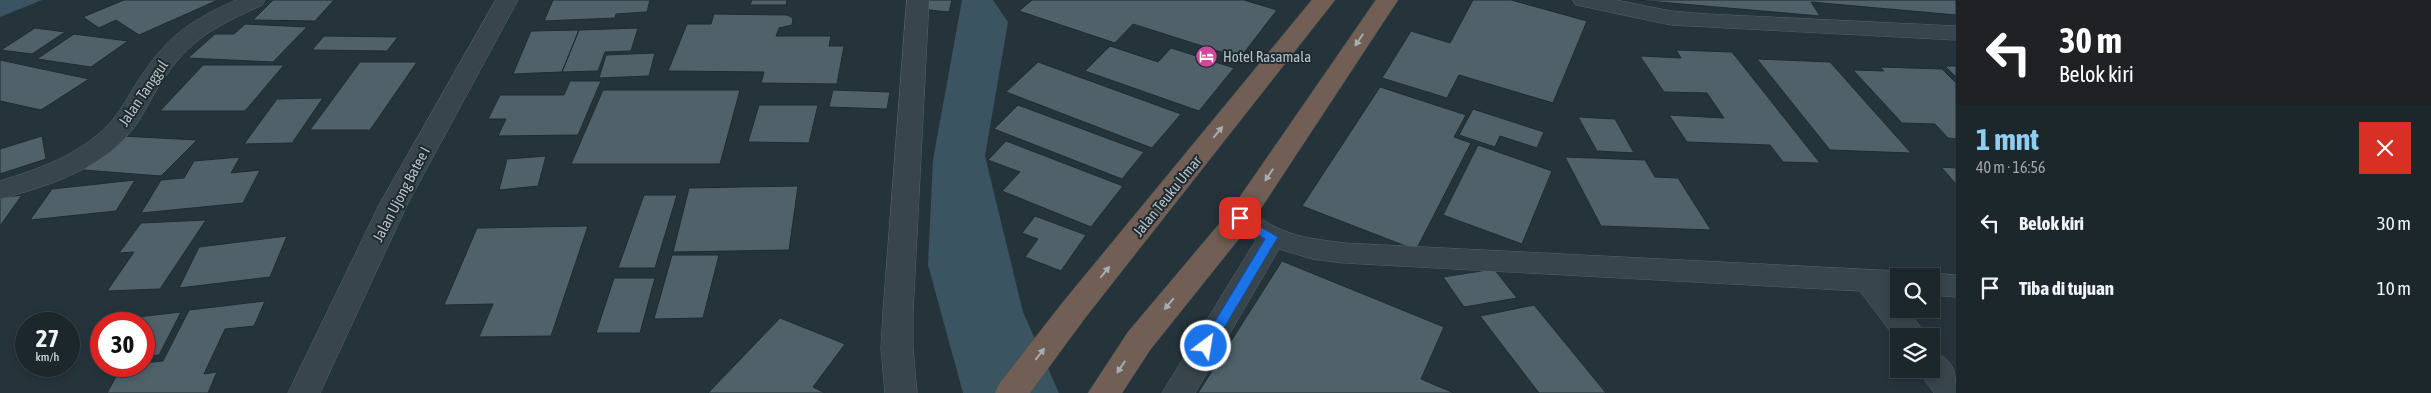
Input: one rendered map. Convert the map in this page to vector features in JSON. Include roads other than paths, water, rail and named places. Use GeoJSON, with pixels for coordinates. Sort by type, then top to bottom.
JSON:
{"type":"FeatureCollection","features":[{"type":"Feature","properties":{"kind":"highway","name":"Jalan Teuku Umar"},"geometry":{"type":"LineString","coordinates":[[1010,393],[1074,310],[1324,0]]}},
{"type":"Feature","properties":{"kind":"highway"},"geometry":{"type":"LineString","coordinates":[[1104,393],[1139,341],[1240,218],[1386,0]]}},
{"type":"Feature","properties":{"kind":"street","name":"Jalan Tanggul"},"geometry":{"type":"LineString","coordinates":[[0,190],[38,179],[67,167],[92,153],[113,136],[126,121],[144,90],[181,40],[200,26],[254,0]]}},
{"type":"Feature","properties":{"kind":"street","name":"Jalan Ujong Batee I"},"geometry":{"type":"LineString","coordinates":[[304,393],[393,205],[507,0]]}},
{"type":"Feature","properties":{"kind":"street"},"geometry":{"type":"LineString","coordinates":[[902,393],[897,348],[898,312],[918,0]]}},
{"type":"Feature","properties":{"kind":"street"},"geometry":{"type":"LineString","coordinates":[[1584,0],[1634,11],[1689,19],[1956,33]]}},
{"type":"Feature","properties":{"kind":"street"},"geometry":{"type":"LineString","coordinates":[[1240,218],[1272,237],[1312,249],[1344,253],[1884,281],[1907,328]]}},
{"type":"Feature","properties":{"kind":"street"},"geometry":{"type":"LineString","coordinates":[[1178,393],[1272,237]]}},
{"type":"Feature","properties":{"kind":"street"},"geometry":{"type":"LineString","coordinates":[[1940,285],[1956,286]]}},
{"type":"Feature","properties":{"kind":"street"},"geometry":{"type":"LineString","coordinates":[[1940,376],[1953,393]]}},
{"type":"Feature","properties":{"kind":"water"},"geometry":{"type":"Polygon","coordinates":[[[0,0],[42,0],[0,17],[0,0]]]}},
{"type":"Feature","properties":{"kind":"water"},"geometry":{"type":"Polygon","coordinates":[[[962,0],[993,0],[1008,22],[985,156],[1023,312],[1059,393],[963,393],[928,265],[933,160],[962,0]]]}},
{"type":"Feature","properties":{"kind":"place","name":"Hotel Rasamala"},"geometry":{"type":"Point","coordinates":[1207,56]}}]}
